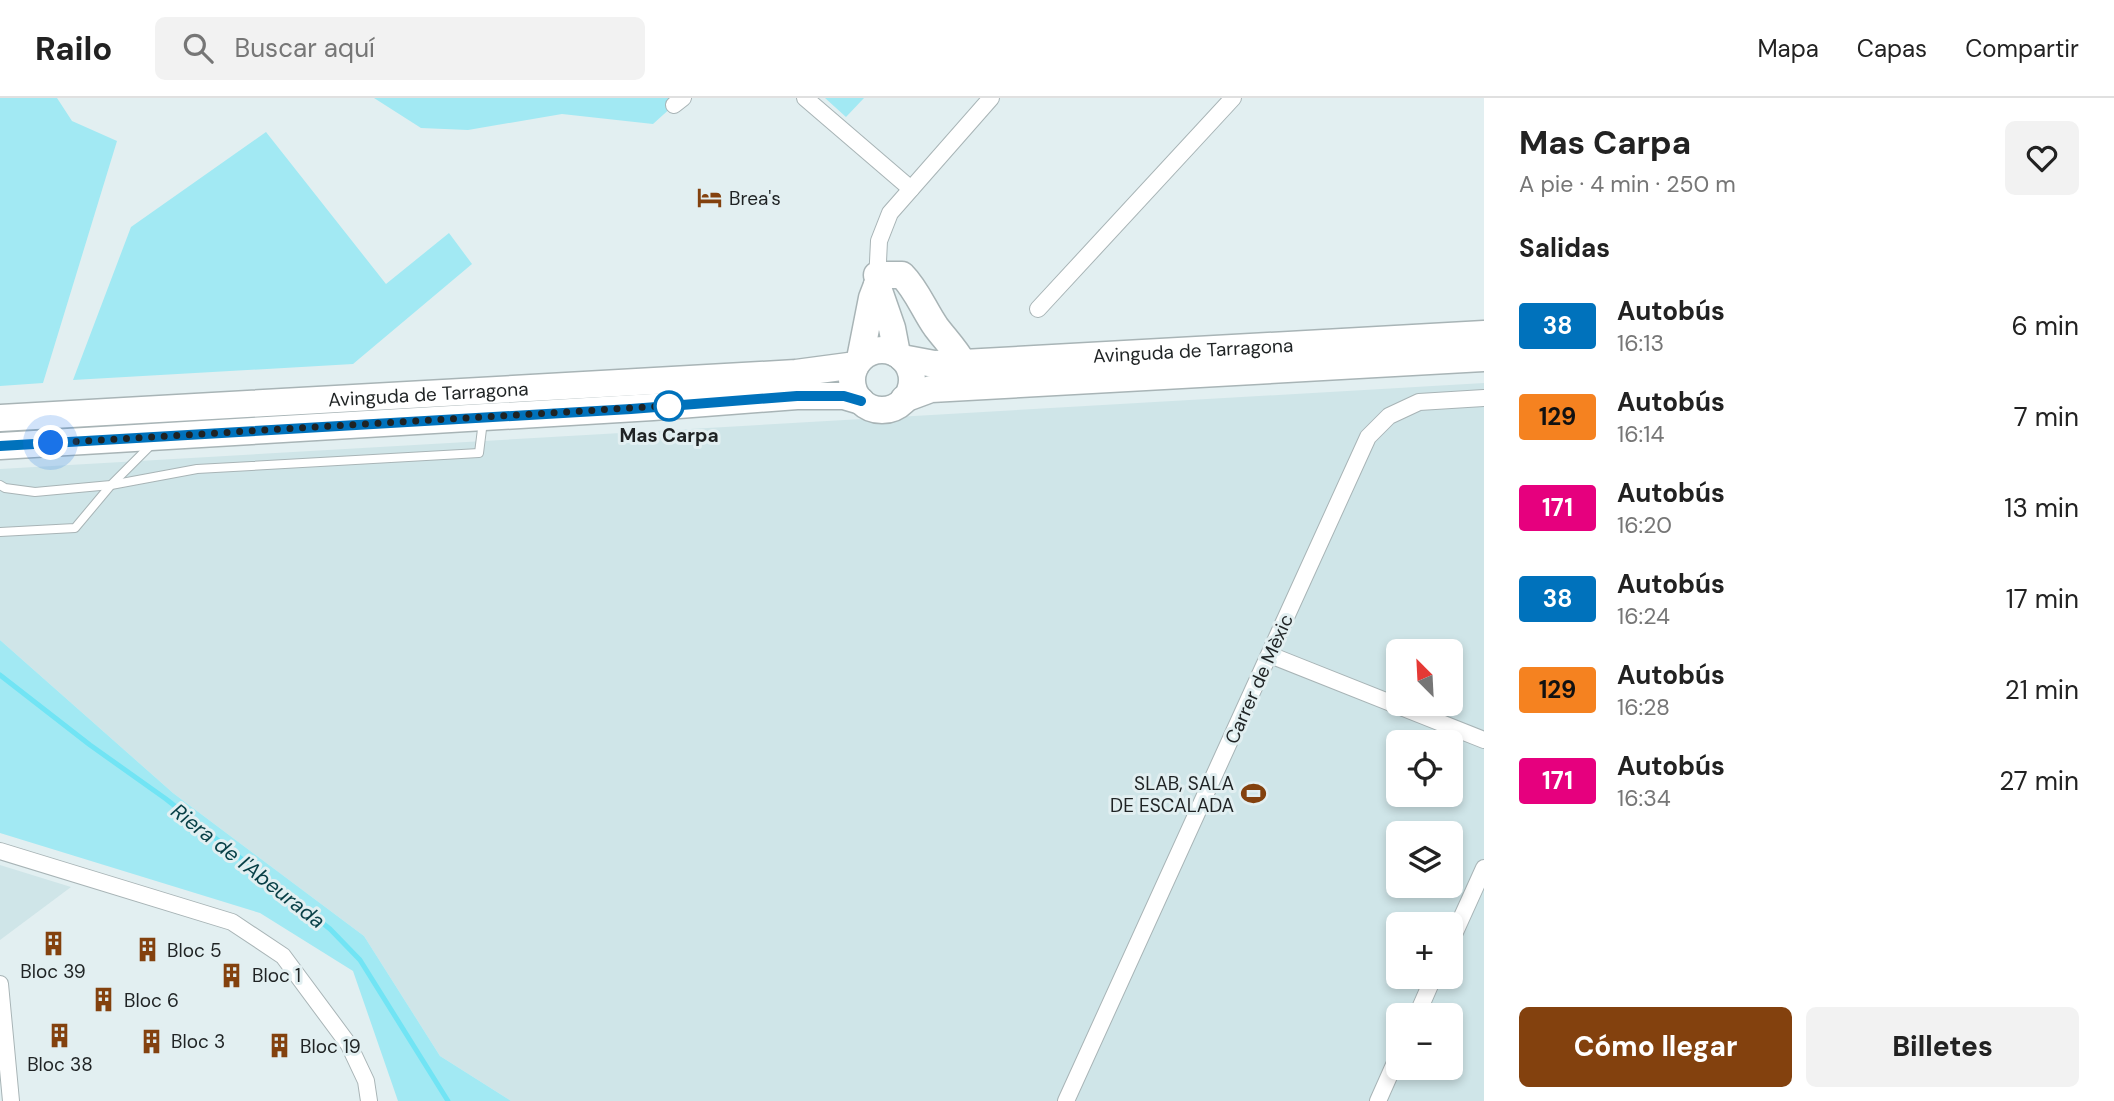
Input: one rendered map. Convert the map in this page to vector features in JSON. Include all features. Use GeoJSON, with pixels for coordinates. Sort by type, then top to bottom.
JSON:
{"type":"FeatureCollection","features":[{"type":"Feature","properties":{"kind":"main road"},"geometry":{"type":"LineString","coordinates":[[877,280],[902,275],[963,363]]}},
{"type":"Feature","properties":{"kind":"main road"},"geometry":{"type":"LineString","coordinates":[[877,280],[899,356],[911,376],[909,391],[904,400],[883,409],[874,408],[861,401],[852,384],[877,280]]}},
{"type":"Feature","properties":{"kind":"main road","name":"Avinguda de Tarragona"},"geometry":{"type":"LineString","coordinates":[[899,356],[934,364],[963,363],[1484,334]]}},
{"type":"Feature","properties":{"kind":"main road"},"geometry":{"type":"LineString","coordinates":[[858,362],[877,350],[899,356]]}},
{"type":"Feature","properties":{"kind":"main road","name":"Avinguda de Tarragona"},"geometry":{"type":"LineString","coordinates":[[904,400],[931,389],[1484,358]]}},
{"type":"Feature","properties":{"kind":"main road","name":"Avinguda de Tarragona"},"geometry":{"type":"LineString","coordinates":[[0,418],[796,373],[858,362]]}},
{"type":"Feature","properties":{"kind":"main road","name":"Avinguda de Tarragona"},"geometry":{"type":"LineString","coordinates":[[0,446],[797,396],[844,396],[861,401]]}},
{"type":"Feature","properties":{"kind":"street"},"geometry":{"type":"LineString","coordinates":[[805,98],[911,189]]}},
{"type":"Feature","properties":{"kind":"street"},"geometry":{"type":"LineString","coordinates":[[877,280],[879,241],[890,214],[991,98]]}},
{"type":"Feature","properties":{"kind":"street"},"geometry":{"type":"LineString","coordinates":[[1038,309],[1233,98]]}},
{"type":"Feature","properties":{"kind":"street","name":"Carrer de Mèxic"},"geometry":{"type":"LineString","coordinates":[[1066,1101],[1368,437],[1389,416],[1419,402],[1484,398]]}},
{"type":"Feature","properties":{"kind":"street"},"geometry":{"type":"LineString","coordinates":[[1270,655],[1484,740]]}},
{"type":"Feature","properties":{"kind":"street"},"geometry":{"type":"LineString","coordinates":[[0,851],[232,922],[284,956],[349,1045],[366,1081],[369,1101]]}},
{"type":"Feature","properties":{"kind":"street"},"geometry":{"type":"LineString","coordinates":[[1463,914],[1484,868]]}},
{"type":"Feature","properties":{"kind":"street"},"geometry":{"type":"LineString","coordinates":[[0,984],[10,1101]]}},
{"type":"Feature","properties":{"kind":"street"},"geometry":{"type":"LineString","coordinates":[[1378,1101],[1387,1080]]}},
{"type":"Feature","properties":{"kind":"lane"},"geometry":{"type":"LineString","coordinates":[[0,485],[35,492],[111,485],[197,470],[479,453],[483,417]]}},
{"type":"Feature","properties":{"kind":"lane"},"geometry":{"type":"LineString","coordinates":[[0,531],[75,528],[111,485],[149,447],[152,437]]}},
{"type":"Feature","properties":{"kind":"shaded area"},"geometry":{"type":"Polygon","coordinates":[[[0,98],[57,98],[72,121],[117,141],[43,383],[0,386],[0,98]]]}},
{"type":"Feature","properties":{"kind":"shaded area"},"geometry":{"type":"Polygon","coordinates":[[[374,98],[668,98],[674,105],[653,124],[562,114],[468,130],[421,128],[374,98]]]}},
{"type":"Feature","properties":{"kind":"shaded area"},"geometry":{"type":"Polygon","coordinates":[[[825,98],[864,98],[846,117],[825,98]]]}},
{"type":"Feature","properties":{"kind":"shaded area"},"geometry":{"type":"Polygon","coordinates":[[[266,132],[386,284],[449,233],[472,264],[353,364],[73,380],[131,227],[266,132]]]}},
{"type":"Feature","properties":{"kind":"shaded area"},"geometry":{"type":"Polygon","coordinates":[[[1484,383],[1484,1101],[511,1101],[440,1056],[364,936],[173,793],[0,640],[0,469],[1484,383]]]}},
{"type":"Feature","properties":{"kind":"shaded area"},"geometry":{"type":"Polygon","coordinates":[[[0,640],[173,793],[364,936],[440,1056],[511,1101],[398,1101],[353,971],[260,913],[0,833],[0,640]]]}},
{"type":"Feature","properties":{"kind":"shaded area"},"geometry":{"type":"Polygon","coordinates":[[[0,865],[71,887],[0,940],[0,865]]]}},
{"type":"Feature","properties":{"kind":"waterway","name":"Riera de l'Abeurada"},"geometry":{"type":"LineString","coordinates":[[0,675],[90,745],[166,799],[330,929],[360,960],[448,1101]]}},
{"type":"Feature","properties":{"kind":"bus line","name":"38"},"geometry":{"type":"LineString","coordinates":[[0,446],[631,409],[797,396],[844,396],[861,401]]}},
{"type":"Feature","properties":{"kind":"place","name":"Brea's"},"geometry":{"type":"Point","coordinates":[709,198]}},
{"type":"Feature","properties":{"kind":"place","name":"Mas Carpa"},"geometry":{"type":"Point","coordinates":[669,406]}},
{"type":"Feature","properties":{"kind":"place","name":"SLAB, SALA DE ESCALADA"},"geometry":{"type":"Point","coordinates":[1254,794]}},
{"type":"Feature","properties":{"kind":"place","name":"Bloc 39"},"geometry":{"type":"Point","coordinates":[53,943]}},
{"type":"Feature","properties":{"kind":"place","name":"Bloc 5"},"geometry":{"type":"Point","coordinates":[147,950]}},
{"type":"Feature","properties":{"kind":"place","name":"Bloc 1"},"geometry":{"type":"Point","coordinates":[232,975]}},
{"type":"Feature","properties":{"kind":"place","name":"Bloc 6"},"geometry":{"type":"Point","coordinates":[104,1000]}},
{"type":"Feature","properties":{"kind":"place","name":"Bloc 38"},"geometry":{"type":"Point","coordinates":[60,1036]}},
{"type":"Feature","properties":{"kind":"place","name":"Bloc 3"},"geometry":{"type":"Point","coordinates":[151,1041]}},
{"type":"Feature","properties":{"kind":"place","name":"Bloc 19"},"geometry":{"type":"Point","coordinates":[280,1046]}},
{"type":"Feature","properties":{"kind":"route"},"geometry":{"type":"LineString","coordinates":[[51,443],[681,405],[669,406]]}}]}
